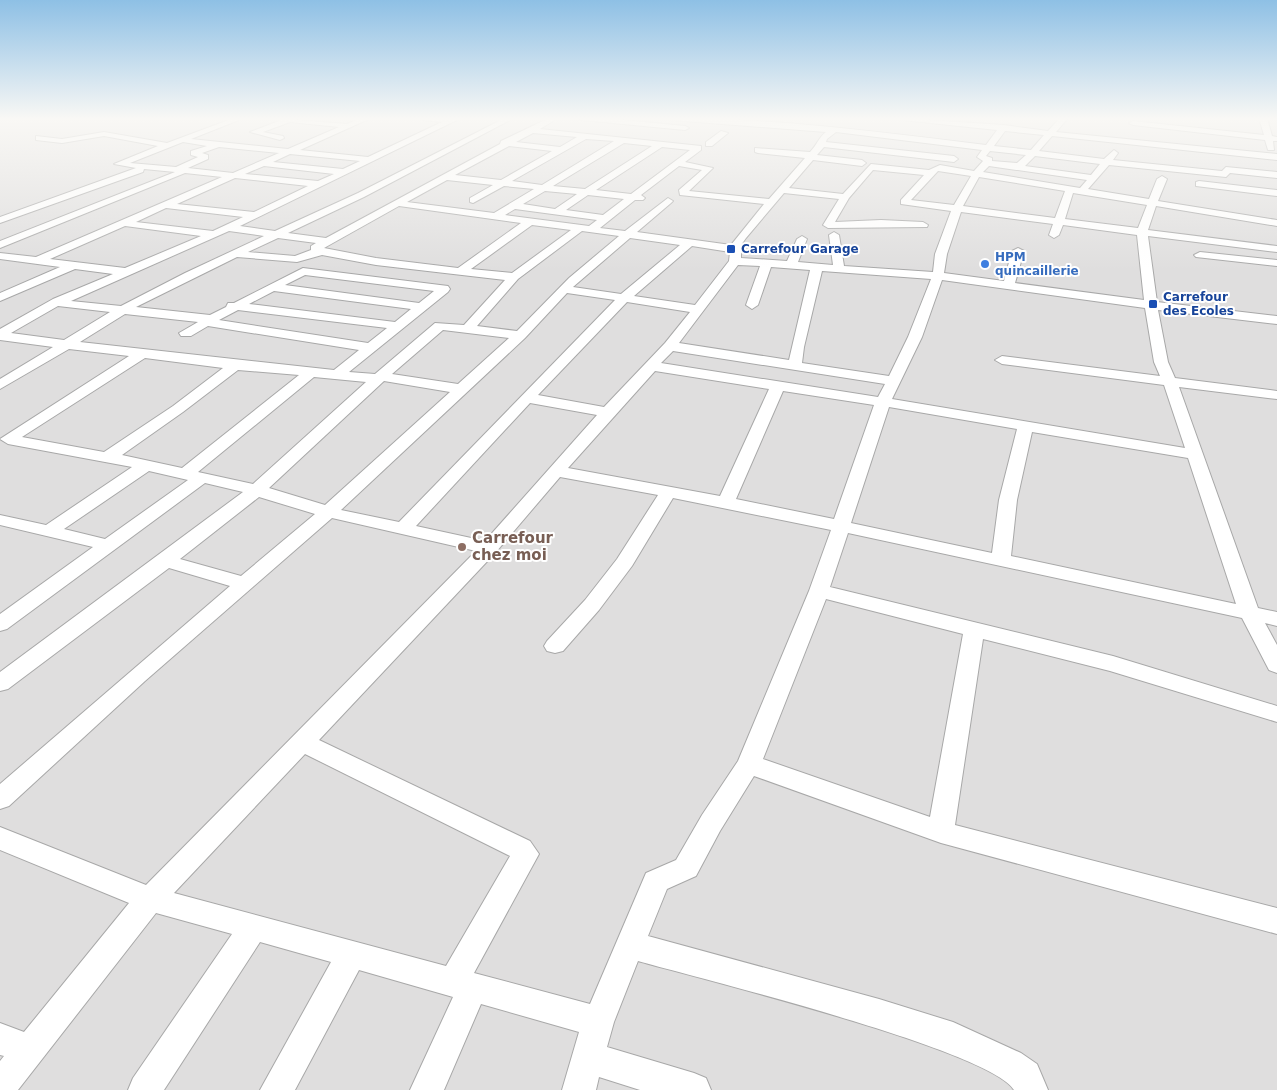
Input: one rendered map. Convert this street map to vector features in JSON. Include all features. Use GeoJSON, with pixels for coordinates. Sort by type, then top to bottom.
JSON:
{"type":"FeatureCollection","features":[{"type":"Feature","properties":{"kind":"street"},"geometry":{"type":"LineString","coordinates":[[0,220],[109,180],[146,169]]}},
{"type":"Feature","properties":{"kind":"street"},"geometry":{"type":"LineString","coordinates":[[161,169],[320,184]]}},
{"type":"Feature","properties":{"kind":"street"},"geometry":{"type":"LineString","coordinates":[[36,261],[120,222],[245,169]]}},
{"type":"Feature","properties":{"kind":"street"},"geometry":{"type":"LineString","coordinates":[[314,169],[344,172]]}},
{"type":"Feature","properties":{"kind":"street"},"geometry":{"type":"LineString","coordinates":[[0,335],[57,302],[215,234],[351,169]]}},
{"type":"Feature","properties":{"kind":"street"},"geometry":{"type":"LineString","coordinates":[[0,385],[122,310],[189,274],[235,254],[410,169]]}},
{"type":"Feature","properties":{"kind":"street"},"geometry":{"type":"LineString","coordinates":[[0,799],[243,583],[328,512],[520,335],[565,289],[668,202],[503,183],[435,169]]}},
{"type":"Feature","properties":{"kind":"street"},"geometry":{"type":"LineString","coordinates":[[320,252],[315,248],[395,203],[440,170],[458,169]]}},
{"type":"Feature","properties":{"kind":"street"},"geometry":{"type":"LineString","coordinates":[[473,200],[527,169]]}},
{"type":"Feature","properties":{"kind":"street"},"geometry":{"type":"LineString","coordinates":[[495,217],[576,169]]}},
{"type":"Feature","properties":{"kind":"street"},"geometry":{"type":"LineString","coordinates":[[558,211],[624,169]]}},
{"type":"Feature","properties":{"kind":"street"},"geometry":{"type":"LineString","coordinates":[[468,328],[514,278],[634,197],[668,181],[677,169]]}},
{"type":"Feature","properties":{"kind":"street"},"geometry":{"type":"LineString","coordinates":[[709,169],[682,192],[773,202]]}},
{"type":"Feature","properties":{"kind":"street"},"geometry":{"type":"LineString","coordinates":[[0,1087],[14,1044],[150,899],[490,548],[608,412],[670,346],[781,190],[799,169]]}},
{"type":"Feature","properties":{"kind":"street"},"geometry":{"type":"LineString","coordinates":[[869,169],[845,197],[828,226],[881,223],[923,224]]}},
{"type":"Feature","properties":{"kind":"street"},"geometry":{"type":"LineString","coordinates":[[896,169],[931,173]]}},
{"type":"Feature","properties":{"kind":"street"},"geometry":{"type":"LineString","coordinates":[[936,169],[904,202],[1142,232],[1202,225],[1225,201],[1277,193]]}},
{"type":"Feature","properties":{"kind":"street"},"geometry":{"type":"LineString","coordinates":[[578,1090],[598,1022],[656,881],[686,868],[691,862],[711,823],[749,764],[819,591],[883,402],[915,337],[938,276],[941,254],[957,208],[976,169]]}},
{"type":"Feature","properties":{"kind":"street"},"geometry":{"type":"LineString","coordinates":[[1005,169],[1070,189],[1151,202],[1202,225],[1277,249]]}},
{"type":"Feature","properties":{"kind":"street"},"geometry":{"type":"LineString","coordinates":[[1042,169],[1098,175],[1118,174]]}},
{"type":"Feature","properties":{"kind":"street"},"geometry":{"type":"LineString","coordinates":[[1082,191],[1102,169]]}},
{"type":"Feature","properties":{"kind":"street"},"geometry":{"type":"LineString","coordinates":[[1167,169],[1151,202],[1142,232],[1151,305],[1161,362],[1250,614],[1277,665]]}},
{"type":"Feature","properties":{"kind":"street"},"geometry":{"type":"LineString","coordinates":[[1200,169],[1277,175]]}},
{"type":"Feature","properties":{"kind":"street"},"geometry":{"type":"LineString","coordinates":[[1225,201],[1226,169]]}},
{"type":"Feature","properties":{"kind":"street"},"geometry":{"type":"LineString","coordinates":[[0,245],[187,171]]}},
{"type":"Feature","properties":{"kind":"street"},"geometry":{"type":"LineString","coordinates":[[668,181],[692,184]]}},
{"type":"Feature","properties":{"kind":"street"},"geometry":{"type":"LineString","coordinates":[[1186,182],[1277,223]]}},
{"type":"Feature","properties":{"kind":"street"},"geometry":{"type":"LineString","coordinates":[[1054,235],[1070,189]]}},
{"type":"Feature","properties":{"kind":"street"},"geometry":{"type":"LineString","coordinates":[[781,190],[845,197]]}},
{"type":"Feature","properties":{"kind":"street"},"geometry":{"type":"LineString","coordinates":[[395,203],[688,242],[767,263],[938,276],[1277,320]]}},
{"type":"Feature","properties":{"kind":"street"},"geometry":{"type":"LineString","coordinates":[[162,205],[255,215]]}},
{"type":"Feature","properties":{"kind":"street"},"geometry":{"type":"LineString","coordinates":[[338,205],[382,210]]}},
{"type":"Feature","properties":{"kind":"street"},"geometry":{"type":"LineString","coordinates":[[513,206],[604,218]]}},
{"type":"Feature","properties":{"kind":"street"},"geometry":{"type":"LineString","coordinates":[[120,222],[215,234]]}},
{"type":"Feature","properties":{"kind":"street"},"geometry":{"type":"LineString","coordinates":[[461,271],[529,222]]}},
{"type":"Feature","properties":{"kind":"street"},"geometry":{"type":"LineString","coordinates":[[228,228],[326,241]]}},
{"type":"Feature","properties":{"kind":"street"},"geometry":{"type":"LineString","coordinates":[[834,235],[839,267]]}},
{"type":"Feature","properties":{"kind":"street"},"geometry":{"type":"LineString","coordinates":[[792,264],[802,239]]}},
{"type":"Feature","properties":{"kind":"street"},"geometry":{"type":"LineString","coordinates":[[403,529],[624,298],[688,242]]}},
{"type":"Feature","properties":{"kind":"street"},"geometry":{"type":"LineString","coordinates":[[184,248],[297,259],[310,253],[320,252],[514,278]]}},
{"type":"Feature","properties":{"kind":"street"},"geometry":{"type":"LineString","coordinates":[[1009,284],[1018,250]]}},
{"type":"Feature","properties":{"kind":"street"},"geometry":{"type":"LineString","coordinates":[[1200,255],[1277,263]]}},
{"type":"Feature","properties":{"kind":"street"},"geometry":{"type":"LineString","coordinates":[[0,256],[128,272]]}},
{"type":"Feature","properties":{"kind":"street"},"geometry":{"type":"LineString","coordinates":[[328,274],[354,258]]}},
{"type":"Feature","properties":{"kind":"street"},"geometry":{"type":"LineString","coordinates":[[0,269],[23,259]]}},
{"type":"Feature","properties":{"kind":"street"},"geometry":{"type":"LineString","coordinates":[[752,305],[767,263]]}},
{"type":"Feature","properties":{"kind":"street"},"geometry":{"type":"LineString","coordinates":[[383,280],[406,264]]}},
{"type":"Feature","properties":{"kind":"street"},"geometry":{"type":"LineString","coordinates":[[0,298],[74,265]]}},
{"type":"Feature","properties":{"kind":"street"},"geometry":{"type":"LineString","coordinates":[[795,366],[796,347],[817,266]]}},
{"type":"Feature","properties":{"kind":"street"},"geometry":{"type":"LineString","coordinates":[[186,333],[232,306],[302,271],[444,289],[424,307],[338,374]]}},
{"type":"Feature","properties":{"kind":"street"},"geometry":{"type":"LineString","coordinates":[[270,287],[424,307]]}},
{"type":"Feature","properties":{"kind":"street"},"geometry":{"type":"LineString","coordinates":[[565,289],[698,309]]}},
{"type":"Feature","properties":{"kind":"street"},"geometry":{"type":"LineString","coordinates":[[57,302],[206,321],[372,348]]}},
{"type":"Feature","properties":{"kind":"street"},"geometry":{"type":"LineString","coordinates":[[232,306],[400,326]]}},
{"type":"Feature","properties":{"kind":"street"},"geometry":{"type":"LineString","coordinates":[[0,683],[256,490],[318,437],[380,378],[440,326],[520,335]]}},
{"type":"Feature","properties":{"kind":"street"},"geometry":{"type":"LineString","coordinates":[[0,335],[235,365],[380,378],[461,389]]}},
{"type":"Feature","properties":{"kind":"street"},"geometry":{"type":"LineString","coordinates":[[670,346],[893,381]]}},
{"type":"Feature","properties":{"kind":"street"},"geometry":{"type":"LineString","coordinates":[[4,442],[143,353]]}},
{"type":"Feature","properties":{"kind":"street"},"geometry":{"type":"LineString","coordinates":[[697,374],[711,353]]}},
{"type":"Feature","properties":{"kind":"street"},"geometry":{"type":"LineString","coordinates":[[1002,360],[1277,395]]}},
{"type":"Feature","properties":{"kind":"street"},"geometry":{"type":"LineString","coordinates":[[107,458],[235,365]]}},
{"type":"Feature","properties":{"kind":"street"},"geometry":{"type":"LineString","coordinates":[[651,366],[883,402],[1194,454]]}},
{"type":"Feature","properties":{"kind":"street"},"geometry":{"type":"LineString","coordinates":[[0,624],[109,545],[193,476],[313,371]]}},
{"type":"Feature","properties":{"kind":"street"},"geometry":{"type":"LineString","coordinates":[[726,502],[778,386]]}},
{"type":"Feature","properties":{"kind":"street"},"geometry":{"type":"LineString","coordinates":[[527,398],[608,412]]}},
{"type":"Feature","properties":{"kind":"street"},"geometry":{"type":"LineString","coordinates":[[1001,560],[1008,500],[1025,427]]}},
{"type":"Feature","properties":{"kind":"street"},"geometry":{"type":"LineString","coordinates":[[4,442],[146,465],[256,490],[328,512],[490,548]]}},
{"type":"Feature","properties":{"kind":"street"},"geometry":{"type":"LineString","coordinates":[[49,532],[146,465]]}},
{"type":"Feature","properties":{"kind":"street"},"geometry":{"type":"LineString","coordinates":[[557,471],[726,502],[1277,619]]}},
{"type":"Feature","properties":{"kind":"street"},"geometry":{"type":"LineString","coordinates":[[555,646],[592,605],[625,562],[668,492]]}},
{"type":"Feature","properties":{"kind":"street"},"geometry":{"type":"LineString","coordinates":[[0,520],[109,545]]}},
{"type":"Feature","properties":{"kind":"street"},"geometry":{"type":"LineString","coordinates":[[163,560],[243,583]]}},
{"type":"Feature","properties":{"kind":"street"},"geometry":{"type":"LineString","coordinates":[[819,591],[1113,664],[1277,714]]}},
{"type":"Feature","properties":{"kind":"street"},"geometry":{"type":"LineString","coordinates":[[941,832],[974,630]]}},
{"type":"Feature","properties":{"kind":"street"},"geometry":{"type":"LineString","coordinates":[[302,742],[521,849],[526,854],[463,985],[427,1090]]}},
{"type":"Feature","properties":{"kind":"street"},"geometry":{"type":"LineString","coordinates":[[749,764],[941,832],[1277,920]]}},
{"type":"Feature","properties":{"kind":"street"},"geometry":{"type":"LineString","coordinates":[[0,838],[150,899],[598,1022]]}},
{"type":"Feature","properties":{"kind":"street"},"geometry":{"type":"LineString","coordinates":[[145,1090],[253,928]]}},
{"type":"Feature","properties":{"kind":"street"},"geometry":{"type":"LineString","coordinates":[[630,945],[879,1014],[953,1038],[1010,1064],[1025,1076],[1031,1090]]}},
{"type":"Feature","properties":{"kind":"street"},"geometry":{"type":"LineString","coordinates":[[277,1090],[352,954]]}},
{"type":"Feature","properties":{"kind":"street"},"geometry":{"type":"LineString","coordinates":[[588,1058],[694,1090]]}},
{"type":"Feature","properties":{"kind":"shaded area"},"geometry":{"type":"Polygon","coordinates":[[[0,169],[1277,169],[1277,1090],[0,1090],[0,169]]]}},
{"type":"Feature","properties":{"kind":"place","name":"Carrefour Garage"},"geometry":{"type":"Point","coordinates":[731,249]}},
{"type":"Feature","properties":{"kind":"place","name":"HPM quincaillerie"},"geometry":{"type":"Point","coordinates":[985,264]}},
{"type":"Feature","properties":{"kind":"place","name":"Carrefour des Ecoles"},"geometry":{"type":"Point","coordinates":[1153,304]}},
{"type":"Feature","properties":{"kind":"place","name":"Carrefour chez moi"},"geometry":{"type":"Point","coordinates":[462,547]}}]}
